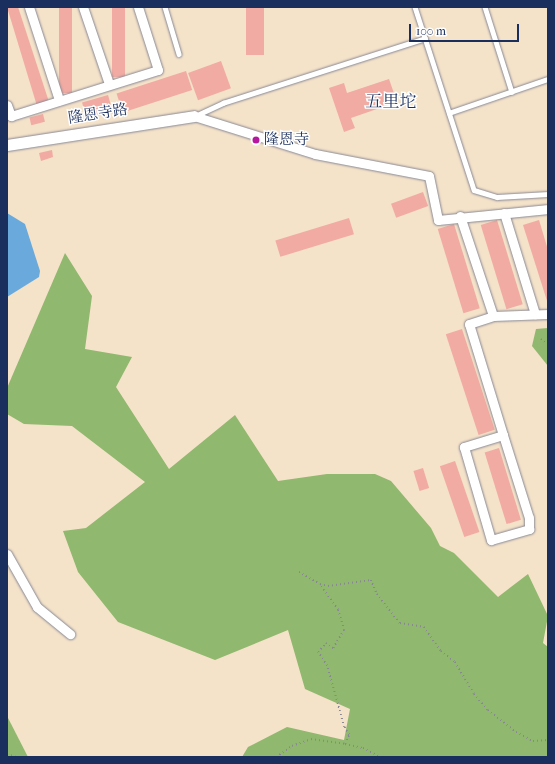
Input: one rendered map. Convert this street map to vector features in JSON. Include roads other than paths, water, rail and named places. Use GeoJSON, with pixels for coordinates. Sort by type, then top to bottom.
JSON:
{"type":"FeatureCollection","features":[{"type":"Feature","properties":{"kind":"street"},"geometry":{"type":"LineString","coordinates":[[29,7],[59,100]]}},
{"type":"Feature","properties":{"kind":"street"},"geometry":{"type":"LineString","coordinates":[[83,7],[109,84]]}},
{"type":"Feature","properties":{"kind":"street"},"geometry":{"type":"LineString","coordinates":[[7,105],[11,116],[109,84],[158,70],[138,7]]}},
{"type":"Feature","properties":{"kind":"street"},"geometry":{"type":"LineString","coordinates":[[194,116],[315,154],[429,176],[438,220],[460,216],[548,209]]}},
{"type":"Feature","properties":{"kind":"street","name":"隆恩寺路"},"geometry":{"type":"LineString","coordinates":[[7,145],[194,116]]}},
{"type":"Feature","properties":{"kind":"street"},"geometry":{"type":"LineString","coordinates":[[504,213],[535,314]]}},
{"type":"Feature","properties":{"kind":"street"},"geometry":{"type":"LineString","coordinates":[[460,216],[493,316]]}},
{"type":"Feature","properties":{"kind":"street"},"geometry":{"type":"LineString","coordinates":[[503,435],[464,447],[491,540],[529,529],[529,518],[469,324],[493,316],[548,314]]}},
{"type":"Feature","properties":{"kind":"street"},"geometry":{"type":"LineString","coordinates":[[7,554],[37,607],[70,634]]}},
{"type":"Feature","properties":{"kind":"lane"},"geometry":{"type":"LineString","coordinates":[[165,7],[179,54]]}},
{"type":"Feature","properties":{"kind":"lane"},"geometry":{"type":"LineString","coordinates":[[415,7],[474,190],[497,197],[548,194]]}},
{"type":"Feature","properties":{"kind":"lane"},"geometry":{"type":"LineString","coordinates":[[485,7],[512,92]]}},
{"type":"Feature","properties":{"kind":"lane"},"geometry":{"type":"LineString","coordinates":[[194,116],[223,103],[425,38]]}},
{"type":"Feature","properties":{"kind":"lane"},"geometry":{"type":"LineString","coordinates":[[449,113],[548,79]]}},
{"type":"Feature","properties":{"kind":"water"},"geometry":{"type":"Polygon","coordinates":[[[7,213],[25,224],[40,271],[39,277],[7,297],[7,213]]]}},
{"type":"Feature","properties":{"kind":"place","name":"隆恩寺"},"geometry":{"type":"Point","coordinates":[256,140]}},
{"type":"Feature","properties":{"kind":"district","name":"五里坨"},"geometry":{"type":"Point","coordinates":[391,102]}}]}
